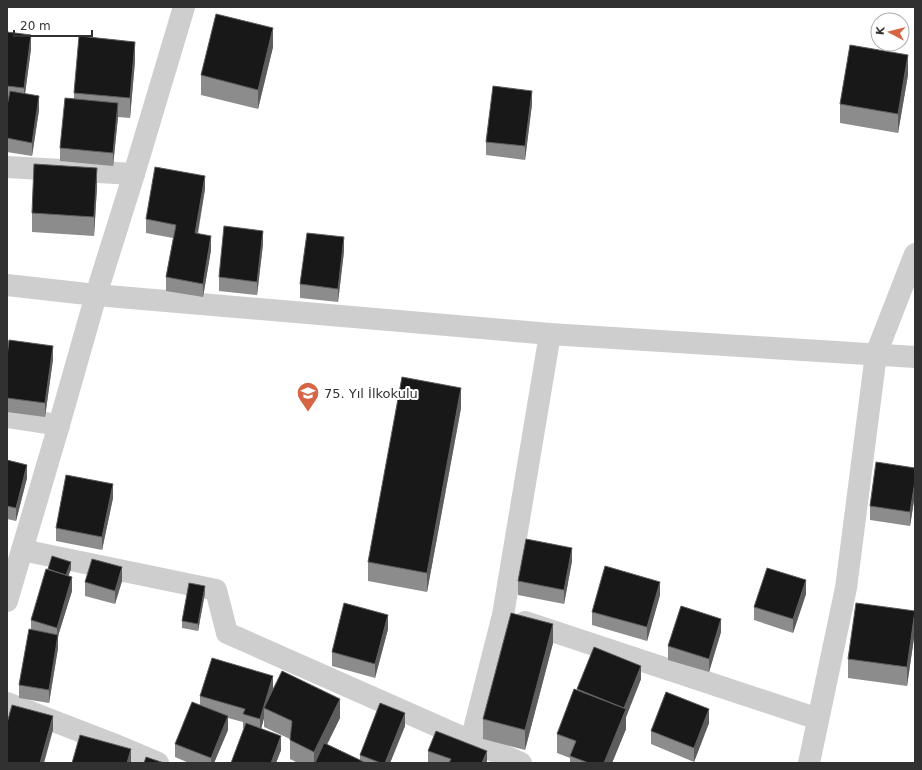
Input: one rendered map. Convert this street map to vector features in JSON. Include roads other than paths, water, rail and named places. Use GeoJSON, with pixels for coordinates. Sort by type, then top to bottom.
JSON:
{"type":"FeatureCollection","features":[{"type":"Feature","properties":{"kind":"street"},"geometry":{"type":"LineString","coordinates":[[8,597],[96,295],[184,7]]}},
{"type":"Feature","properties":{"kind":"street"},"geometry":{"type":"LineString","coordinates":[[7,167],[134,174]]}},
{"type":"Feature","properties":{"kind":"street"},"geometry":{"type":"LineString","coordinates":[[809,763],[846,588],[876,354],[915,254]]}},
{"type":"Feature","properties":{"kind":"street"},"geometry":{"type":"LineString","coordinates":[[7,285],[96,295],[550,334],[915,357]]}},
{"type":"Feature","properties":{"kind":"street"},"geometry":{"type":"LineString","coordinates":[[471,741],[503,615],[550,334]]}},
{"type":"Feature","properties":{"kind":"street"},"geometry":{"type":"LineString","coordinates":[[7,417],[59,425]]}},
{"type":"Feature","properties":{"kind":"street"},"geometry":{"type":"LineString","coordinates":[[22,550],[216,590],[227,633],[522,763]]}},
{"type":"Feature","properties":{"kind":"street"},"geometry":{"type":"LineString","coordinates":[[503,615],[818,720]]}},
{"type":"Feature","properties":{"kind":"street"},"geometry":{"type":"LineString","coordinates":[[7,703],[114,744],[158,763]]}},
{"type":"Feature","properties":{"kind":"place","name":"75. Yıl İlkokulu"},"geometry":{"type":"Point","coordinates":[308,412]}}]}
